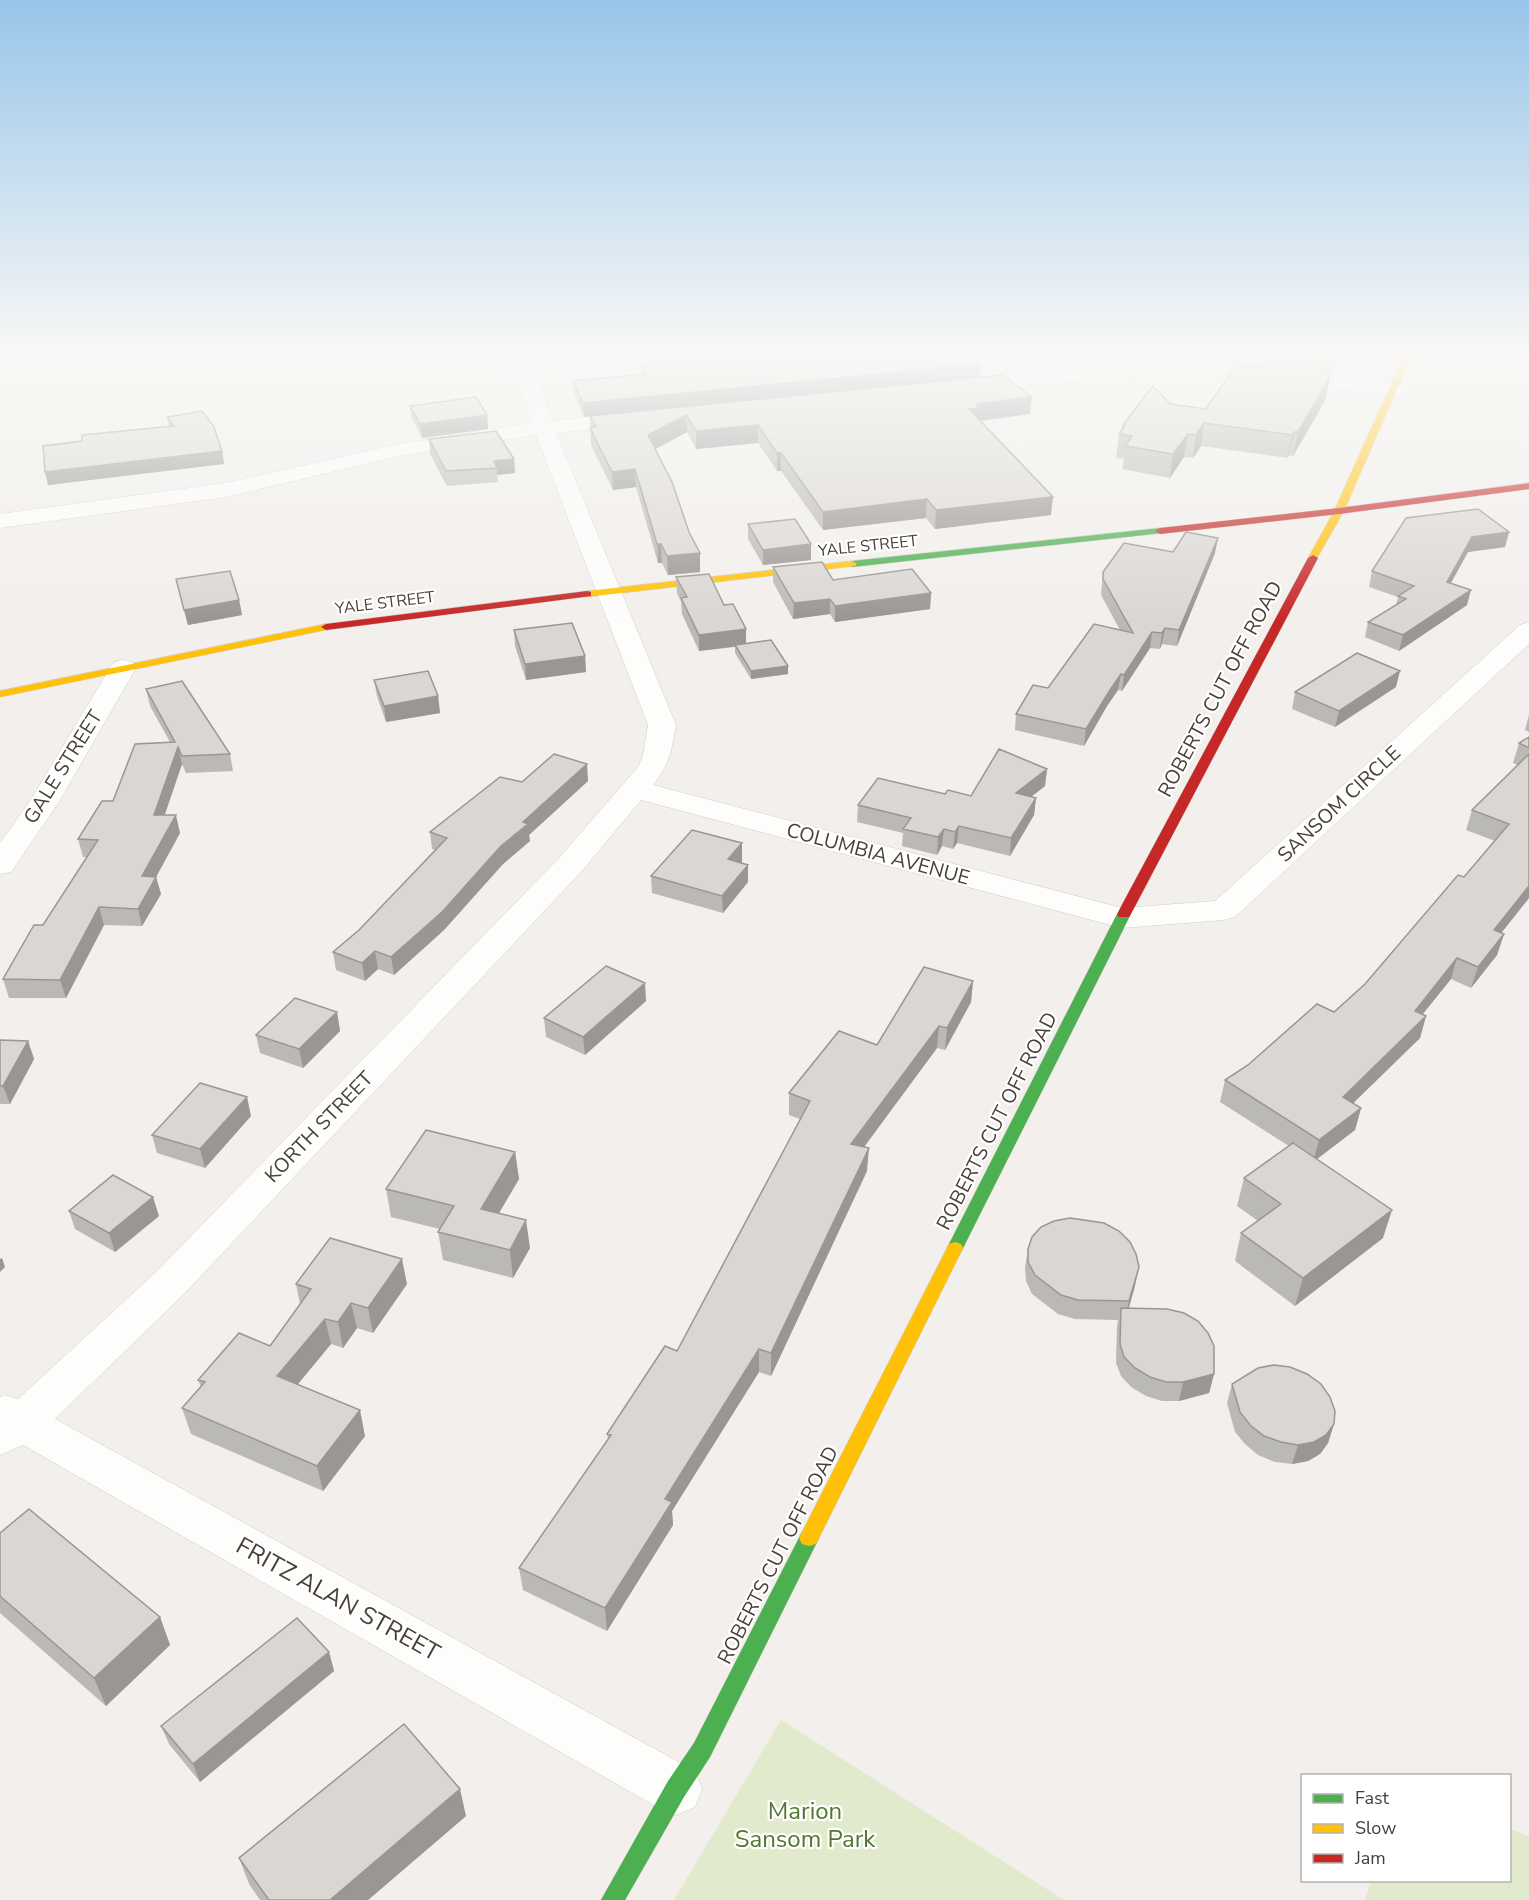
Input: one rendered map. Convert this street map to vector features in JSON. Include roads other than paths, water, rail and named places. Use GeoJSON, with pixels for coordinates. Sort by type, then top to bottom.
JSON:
{"type":"FeatureCollection","features":[{"type":"Feature","properties":{"kind":"street"},"geometry":{"type":"LineString","coordinates":[[0,520],[226,489],[299,475],[354,459],[440,444]]}},
{"type":"Feature","properties":{"kind":"street"},"geometry":{"type":"LineString","coordinates":[[550,444],[662,725],[654,762],[629,795]]}},
{"type":"Feature","properties":{"kind":"street","name":"ROBERTS CUT OFF ROAD"},"geometry":{"type":"LineString","coordinates":[[612,1900],[676,1788],[702,1750],[1122,918],[1338,511],[1369,444]]}},
{"type":"Feature","properties":{"kind":"street","name":"YALE STREET"},"geometry":{"type":"LineString","coordinates":[[0,694],[308,629],[609,591],[1338,511],[1529,486]]}},
{"type":"Feature","properties":{"kind":"street","name":"SANSOM CIRCLE"},"geometry":{"type":"LineString","coordinates":[[1122,918],[1224,910],[1529,630]]}},
{"type":"Feature","properties":{"kind":"street","name":"GALE STREET"},"geometry":{"type":"LineString","coordinates":[[0,865],[44,802],[123,668]]}},
{"type":"Feature","properties":{"kind":"street","name":"COLUMBIA AVENUE"},"geometry":{"type":"LineString","coordinates":[[629,795],[1122,918]]}},
{"type":"Feature","properties":{"kind":"street","name":"KORTH STREET"},"geometry":{"type":"LineString","coordinates":[[7,1423],[170,1283],[570,865],[629,795]]}},
{"type":"Feature","properties":{"kind":"street","name":"FRITZ ALAN STREET"},"geometry":{"type":"LineString","coordinates":[[7,1423],[676,1788]]}},
{"type":"Feature","properties":{"kind":"park label","name":"Marion Sansom Park"},"geometry":{"type":"Point","coordinates":[805,1825]}}]}
